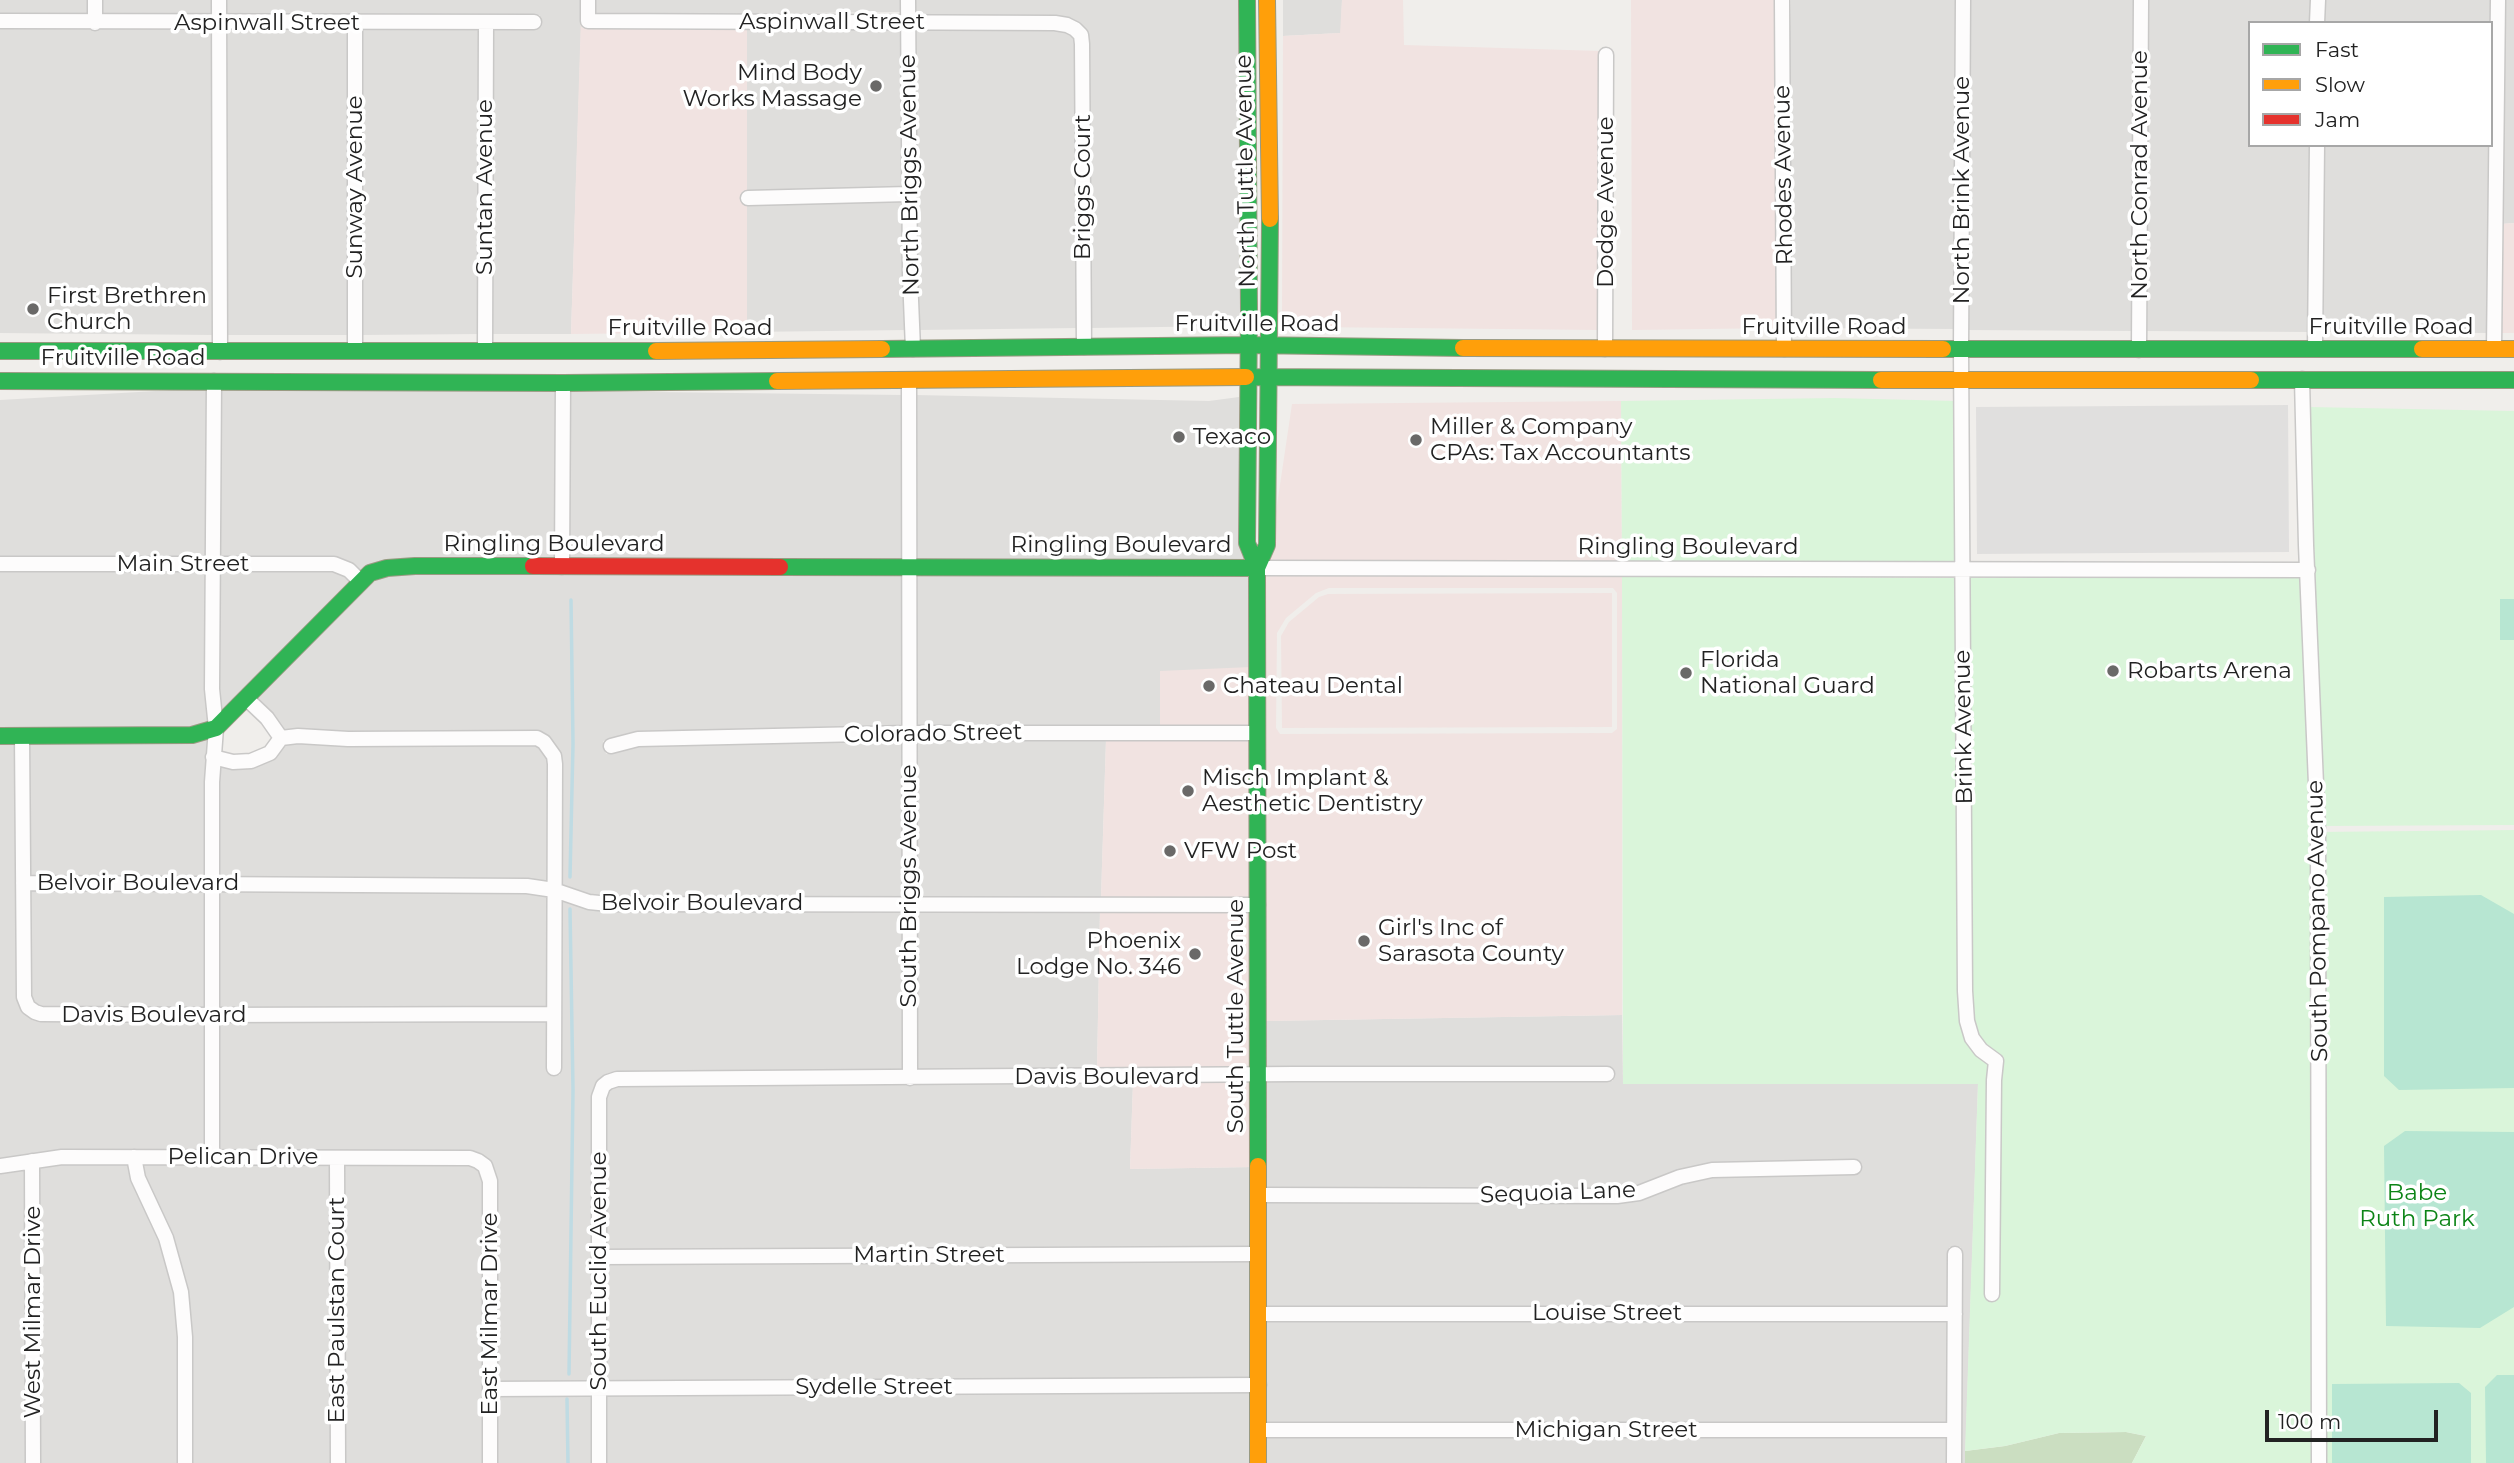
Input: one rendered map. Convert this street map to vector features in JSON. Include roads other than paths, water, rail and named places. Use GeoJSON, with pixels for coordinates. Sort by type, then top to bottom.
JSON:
{"type":"FeatureCollection","features":[{"type":"Feature","properties":{"kind":"main road","name":"North Tuttle Avenue"},"geometry":{"type":"LineString","coordinates":[[1247,0],[1247,542],[1257,568]]}},
{"type":"Feature","properties":{"kind":"main road","name":"North Tuttle Avenue"},"geometry":{"type":"LineString","coordinates":[[1257,568],[1267,545],[1270,378],[1268,0]]}},
{"type":"Feature","properties":{"kind":"main road","name":"Fruitville Road"},"geometry":{"type":"LineString","coordinates":[[0,351],[914,349],[1248,345],[1605,349],[2514,349]]}},
{"type":"Feature","properties":{"kind":"main road"},"geometry":{"type":"LineString","coordinates":[[844,381],[888,369],[905,359],[914,349]]}},
{"type":"Feature","properties":{"kind":"main road","name":"Fruitville Road"},"geometry":{"type":"LineString","coordinates":[[0,381],[563,383],[1247,378],[2514,380]]}},
{"type":"Feature","properties":{"kind":"main road","name":"Ringling Boulevard"},"geometry":{"type":"LineString","coordinates":[[216,728],[360,581],[370,573],[396,568],[1257,568]]}},
{"type":"Feature","properties":{"kind":"main road","name":"South Tuttle Avenue"},"geometry":{"type":"LineString","coordinates":[[1257,568],[1258,1463]]}},
{"type":"Feature","properties":{"kind":"main road"},"geometry":{"type":"LineString","coordinates":[[0,736],[192,735],[216,728]]}},
{"type":"Feature","properties":{"kind":"street"},"geometry":{"type":"LineString","coordinates":[[95,0],[95,23]]}},
{"type":"Feature","properties":{"kind":"street"},"geometry":{"type":"LineString","coordinates":[[219,0],[220,352]]}},
{"type":"Feature","properties":{"kind":"street","name":"Aspinwall Street"},"geometry":{"type":"LineString","coordinates":[[588,0],[588,21],[1055,23],[1075,29]]}},
{"type":"Feature","properties":{"kind":"street","name":"North Briggs Avenue"},"geometry":{"type":"LineString","coordinates":[[908,0],[909,194],[914,349]]}},
{"type":"Feature","properties":{"kind":"street","name":"Rhodes Avenue"},"geometry":{"type":"LineString","coordinates":[[1782,0],[1784,349]]}},
{"type":"Feature","properties":{"kind":"street","name":"North Brink Avenue"},"geometry":{"type":"LineString","coordinates":[[1961,381],[1963,0]]}},
{"type":"Feature","properties":{"kind":"street","name":"North Conrad Avenue"},"geometry":{"type":"LineString","coordinates":[[2138,350],[2141,0]]}},
{"type":"Feature","properties":{"kind":"street"},"geometry":{"type":"LineString","coordinates":[[2317,21],[2318,0]]}},
{"type":"Feature","properties":{"kind":"street"},"geometry":{"type":"LineString","coordinates":[[2494,349],[2498,0]]}},
{"type":"Feature","properties":{"kind":"street","name":"Aspinwall Street"},"geometry":{"type":"LineString","coordinates":[[0,21],[534,22]]}},
{"type":"Feature","properties":{"kind":"street","name":"Suntan Avenue"},"geometry":{"type":"LineString","coordinates":[[485,351],[486,22]]}},
{"type":"Feature","properties":{"kind":"street","name":"Sunway Avenue"},"geometry":{"type":"LineString","coordinates":[[355,23],[355,350]]}},
{"type":"Feature","properties":{"kind":"street","name":"Briggs Court"},"geometry":{"type":"LineString","coordinates":[[1075,29],[1081,35],[1082,44],[1084,347]]}},
{"type":"Feature","properties":{"kind":"street","name":"Dodge Avenue"},"geometry":{"type":"LineString","coordinates":[[1605,349],[1606,55]]}},
{"type":"Feature","properties":{"kind":"street"},"geometry":{"type":"LineString","coordinates":[[2315,349],[2317,147]]}},
{"type":"Feature","properties":{"kind":"street"},"geometry":{"type":"LineString","coordinates":[[748,198],[909,194]]}},
{"type":"Feature","properties":{"kind":"street","name":"South Pompano Avenue"},"geometry":{"type":"LineString","coordinates":[[2302,379],[2318,832],[2319,1463]]}},
{"type":"Feature","properties":{"kind":"street"},"geometry":{"type":"LineString","coordinates":[[212,1157],[216,728],[212,689],[214,381]]}},
{"type":"Feature","properties":{"kind":"street"},"geometry":{"type":"LineString","coordinates":[[909,381],[909,567]]}},
{"type":"Feature","properties":{"kind":"street","name":"Brink Avenue"},"geometry":{"type":"LineString","coordinates":[[1961,381],[1965,1006],[1972,1038],[1981,1050],[1996,1061],[1992,1294]]}},
{"type":"Feature","properties":{"kind":"street"},"geometry":{"type":"LineString","coordinates":[[562,567],[563,383]]}},
{"type":"Feature","properties":{"kind":"street","name":"Main Street"},"geometry":{"type":"LineString","coordinates":[[0,564],[334,564],[349,570],[360,581]]}},
{"type":"Feature","properties":{"kind":"street","name":"South Briggs Avenue"},"geometry":{"type":"LineString","coordinates":[[909,567],[910,1078]]}},
{"type":"Feature","properties":{"kind":"street","name":"Ringling Boulevard"},"geometry":{"type":"LineString","coordinates":[[1257,568],[2308,570]]}},
{"type":"Feature","properties":{"kind":"street"},"geometry":{"type":"LineString","coordinates":[[247,699],[267,718],[281,738]]}},
{"type":"Feature","properties":{"kind":"street","name":"Colorado Street"},"geometry":{"type":"LineString","coordinates":[[611,746],[638,739],[909,733],[1257,733]]}},
{"type":"Feature","properties":{"kind":"street","name":"Davis Boulevard"},"geometry":{"type":"LineString","coordinates":[[22,736],[24,997],[28,1007],[35,1012],[213,1015],[554,1014]]}},
{"type":"Feature","properties":{"kind":"street"},"geometry":{"type":"LineString","coordinates":[[214,757],[233,762],[251,761],[270,753],[281,738],[298,736],[537,738],[544,742],[550,749],[555,764],[554,1068]]}},
{"type":"Feature","properties":{"kind":"street","name":"Belvoir Boulevard"},"geometry":{"type":"LineString","coordinates":[[23,883],[527,886],[554,890],[589,902],[609,904],[1258,905]]}},
{"type":"Feature","properties":{"kind":"street","name":"Davis Boulevard"},"geometry":{"type":"LineString","coordinates":[[608,1082],[617,1079],[1607,1074]]}},
{"type":"Feature","properties":{"kind":"street","name":"South Euclid Avenue"},"geometry":{"type":"LineString","coordinates":[[600,1463],[599,1097],[608,1082]]}},
{"type":"Feature","properties":{"kind":"street","name":"Pelican Drive"},"geometry":{"type":"LineString","coordinates":[[0,1166],[62,1157],[470,1158],[485,1166]]}},
{"type":"Feature","properties":{"kind":"street"},"geometry":{"type":"LineString","coordinates":[[134,1157],[138,1178],[166,1238],[181,1292],[185,1337],[185,1463]]}},
{"type":"Feature","properties":{"kind":"street","name":"East Paulstan Court"},"geometry":{"type":"LineString","coordinates":[[337,1158],[338,1463]]}},
{"type":"Feature","properties":{"kind":"street","name":"West Milmar Drive"},"geometry":{"type":"LineString","coordinates":[[32,1161],[33,1463]]}},
{"type":"Feature","properties":{"kind":"street","name":"East Milmar Drive"},"geometry":{"type":"LineString","coordinates":[[485,1166],[490,1181],[490,1463]]}},
{"type":"Feature","properties":{"kind":"street","name":"Sequoia Lane"},"geometry":{"type":"LineString","coordinates":[[1259,1195],[1617,1196],[1639,1193],[1680,1177],[1712,1170],[1854,1167]]}},
{"type":"Feature","properties":{"kind":"street","name":"Martin Street"},"geometry":{"type":"LineString","coordinates":[[599,1257],[1258,1254]]}},
{"type":"Feature","properties":{"kind":"street"},"geometry":{"type":"LineString","coordinates":[[1954,1463],[1955,1254]]}},
{"type":"Feature","properties":{"kind":"street","name":"Louise Street"},"geometry":{"type":"LineString","coordinates":[[1258,1314],[1955,1314]]}},
{"type":"Feature","properties":{"kind":"street","name":"Sydelle Street"},"geometry":{"type":"LineString","coordinates":[[490,1389],[1259,1385]]}},
{"type":"Feature","properties":{"kind":"street","name":"Michigan Street"},"geometry":{"type":"LineString","coordinates":[[1258,1430],[1954,1430]]}},
{"type":"Feature","properties":{"kind":"waterway"},"geometry":{"type":"LineString","coordinates":[[570,877],[573,744],[571,600]]}},
{"type":"Feature","properties":{"kind":"waterway"},"geometry":{"type":"LineString","coordinates":[[569,1374],[573,1090],[570,909]]}},
{"type":"Feature","properties":{"kind":"waterway"},"geometry":{"type":"LineString","coordinates":[[567,1399],[568,1463]]}},
{"type":"Feature","properties":{"kind":"place","name":"Mind Body Works Massage"},"geometry":{"type":"Point","coordinates":[876,86]}},
{"type":"Feature","properties":{"kind":"place","name":"First Brethren Church"},"geometry":{"type":"Point","coordinates":[33,309]}},
{"type":"Feature","properties":{"kind":"place","name":"Texaco"},"geometry":{"type":"Point","coordinates":[1179,437]}},
{"type":"Feature","properties":{"kind":"place","name":"Miller & Company CPAs: Tax Accountants"},"geometry":{"type":"Point","coordinates":[1416,440]}},
{"type":"Feature","properties":{"kind":"place","name":"Robarts Arena"},"geometry":{"type":"Point","coordinates":[2113,671]}},
{"type":"Feature","properties":{"kind":"place","name":"Florida National Guard"},"geometry":{"type":"Point","coordinates":[1686,673]}},
{"type":"Feature","properties":{"kind":"place","name":"Chateau Dental"},"geometry":{"type":"Point","coordinates":[1209,686]}},
{"type":"Feature","properties":{"kind":"place","name":"Misch Implant & Aesthetic Dentistry"},"geometry":{"type":"Point","coordinates":[1188,791]}},
{"type":"Feature","properties":{"kind":"place","name":"VFW Post"},"geometry":{"type":"Point","coordinates":[1170,851]}},
{"type":"Feature","properties":{"kind":"place","name":"Girl's Inc of Sarasota County"},"geometry":{"type":"Point","coordinates":[1364,941]}},
{"type":"Feature","properties":{"kind":"place","name":"Phoenix Lodge No. 346"},"geometry":{"type":"Point","coordinates":[1195,954]}},
{"type":"Feature","properties":{"kind":"park label","name":"Babe Ruth Park"},"geometry":{"type":"Point","coordinates":[2417,1206]}}]}
